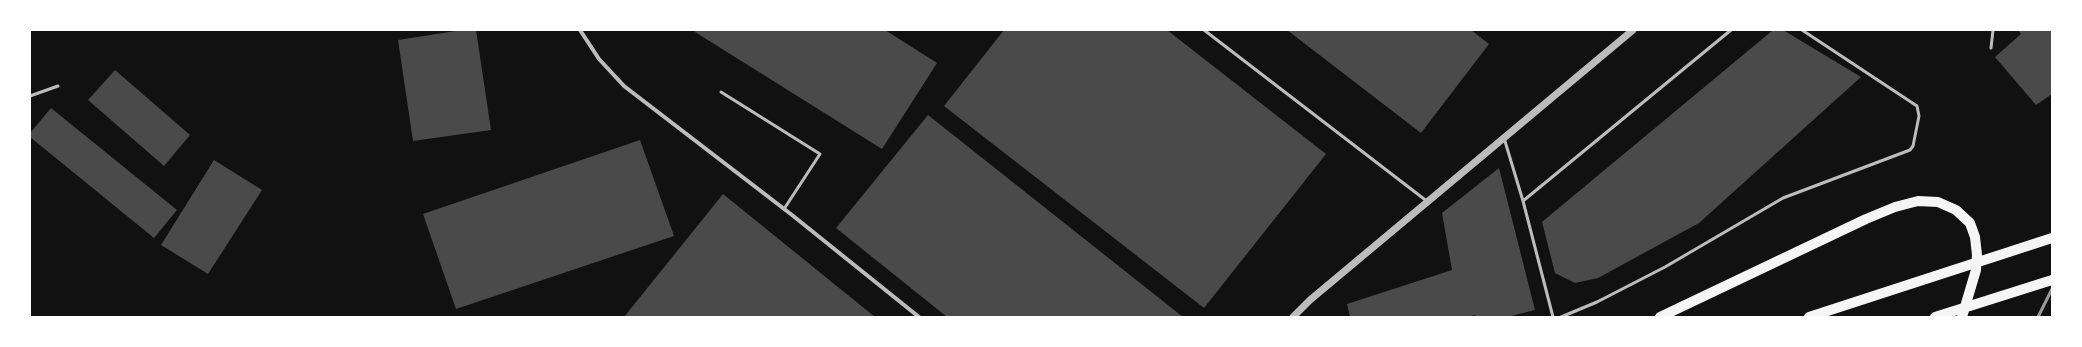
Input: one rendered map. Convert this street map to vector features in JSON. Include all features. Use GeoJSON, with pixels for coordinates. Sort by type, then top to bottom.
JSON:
{"type":"FeatureCollection","features":[{"type":"Feature","properties":{"kind":"main road"},"geometry":{"type":"LineString","coordinates":[[1660,317],[1866,219],[1895,207],[1918,201],[1938,202],[1956,210],[1970,222],[1975,237],[1977,255],[1976,270],[1962,317]]}},
{"type":"Feature","properties":{"kind":"main road"},"geometry":{"type":"LineString","coordinates":[[1809,317],[2052,238]]}},
{"type":"Feature","properties":{"kind":"main road"},"geometry":{"type":"LineString","coordinates":[[1935,317],[2052,280]]}},
{"type":"Feature","properties":{"kind":"street"},"geometry":{"type":"LineString","coordinates":[[580,30],[599,60],[624,86],[784,208],[919,317]]}},
{"type":"Feature","properties":{"kind":"street"},"geometry":{"type":"LineString","coordinates":[[1293,317],[1310,300],[1428,203],[1504,137],[1633,30]]}},
{"type":"Feature","properties":{"kind":"lane"},"geometry":{"type":"LineString","coordinates":[[1204,30],[1428,203]]}},
{"type":"Feature","properties":{"kind":"lane"},"geometry":{"type":"LineString","coordinates":[[1523,202],[1731,30]]}},
{"type":"Feature","properties":{"kind":"lane"},"geometry":{"type":"LineString","coordinates":[[1561,317],[1597,302],[1665,267],[1783,198],[1910,150],[1913,146],[1919,116],[1917,106],[1802,30]]}},
{"type":"Feature","properties":{"kind":"lane"},"geometry":{"type":"LineString","coordinates":[[1991,48],[1993,30]]}},
{"type":"Feature","properties":{"kind":"lane"},"geometry":{"type":"LineString","coordinates":[[30,96],[58,86]]}},
{"type":"Feature","properties":{"kind":"lane"},"geometry":{"type":"LineString","coordinates":[[721,92],[820,154],[784,208]]}},
{"type":"Feature","properties":{"kind":"lane"},"geometry":{"type":"LineString","coordinates":[[1504,137],[1523,202],[1553,317]]}},
{"type":"Feature","properties":{"kind":"building"},"geometry":{"type":"Polygon","coordinates":[[[462,30],[476,30],[491,130],[413,141],[398,40],[462,30]]]}},
{"type":"Feature","properties":{"kind":"building"},"geometry":{"type":"Polygon","coordinates":[[[696,30],[885,30],[937,63],[882,149],[695,32],[696,30]]]}},
{"type":"Feature","properties":{"kind":"building"},"geometry":{"type":"Polygon","coordinates":[[[1004,30],[1167,30],[1326,154],[1204,308],[944,106],[1004,30]]]}},
{"type":"Feature","properties":{"kind":"building"},"geometry":{"type":"Polygon","coordinates":[[[1287,30],[1471,30],[1489,44],[1421,133],[1287,30]]]}},
{"type":"Feature","properties":{"kind":"building"},"geometry":{"type":"Polygon","coordinates":[[[1773,30],[1783,30],[1861,77],[1699,223],[1598,278],[1575,283],[1555,273],[1542,222],[1773,30]]]}},
{"type":"Feature","properties":{"kind":"building"},"geometry":{"type":"Polygon","coordinates":[[[2018,30],[2052,30],[2052,94],[2036,105],[1995,57],[2021,34],[2018,30]]]}},
{"type":"Feature","properties":{"kind":"building"},"geometry":{"type":"Polygon","coordinates":[[[115,70],[190,135],[164,166],[88,100],[115,70]]]}},
{"type":"Feature","properties":{"kind":"building"},"geometry":{"type":"Polygon","coordinates":[[[51,108],[177,210],[154,238],[30,137],[30,133],[51,108]]]}},
{"type":"Feature","properties":{"kind":"building"},"geometry":{"type":"Polygon","coordinates":[[[928,115],[1183,317],[947,317],[836,228],[928,115]]]}},
{"type":"Feature","properties":{"kind":"building"},"geometry":{"type":"Polygon","coordinates":[[[640,140],[674,236],[456,309],[423,214],[640,140]]]}},
{"type":"Feature","properties":{"kind":"building"},"geometry":{"type":"Polygon","coordinates":[[[214,160],[262,190],[208,274],[161,245],[214,160]]]}},
{"type":"Feature","properties":{"kind":"building"},"geometry":{"type":"Polygon","coordinates":[[[1499,168],[1535,310],[1507,317],[1475,317],[1475,315],[1468,317],[1350,317],[1347,304],[1452,270],[1442,213],[1499,168]]]}},
{"type":"Feature","properties":{"kind":"building"},"geometry":{"type":"Polygon","coordinates":[[[723,194],[875,317],[624,317],[723,194]]]}},
{"type":"Feature","properties":{"kind":"railway"},"geometry":{"type":"LineString","coordinates":[[2038,317],[2052,289]]}}]}
